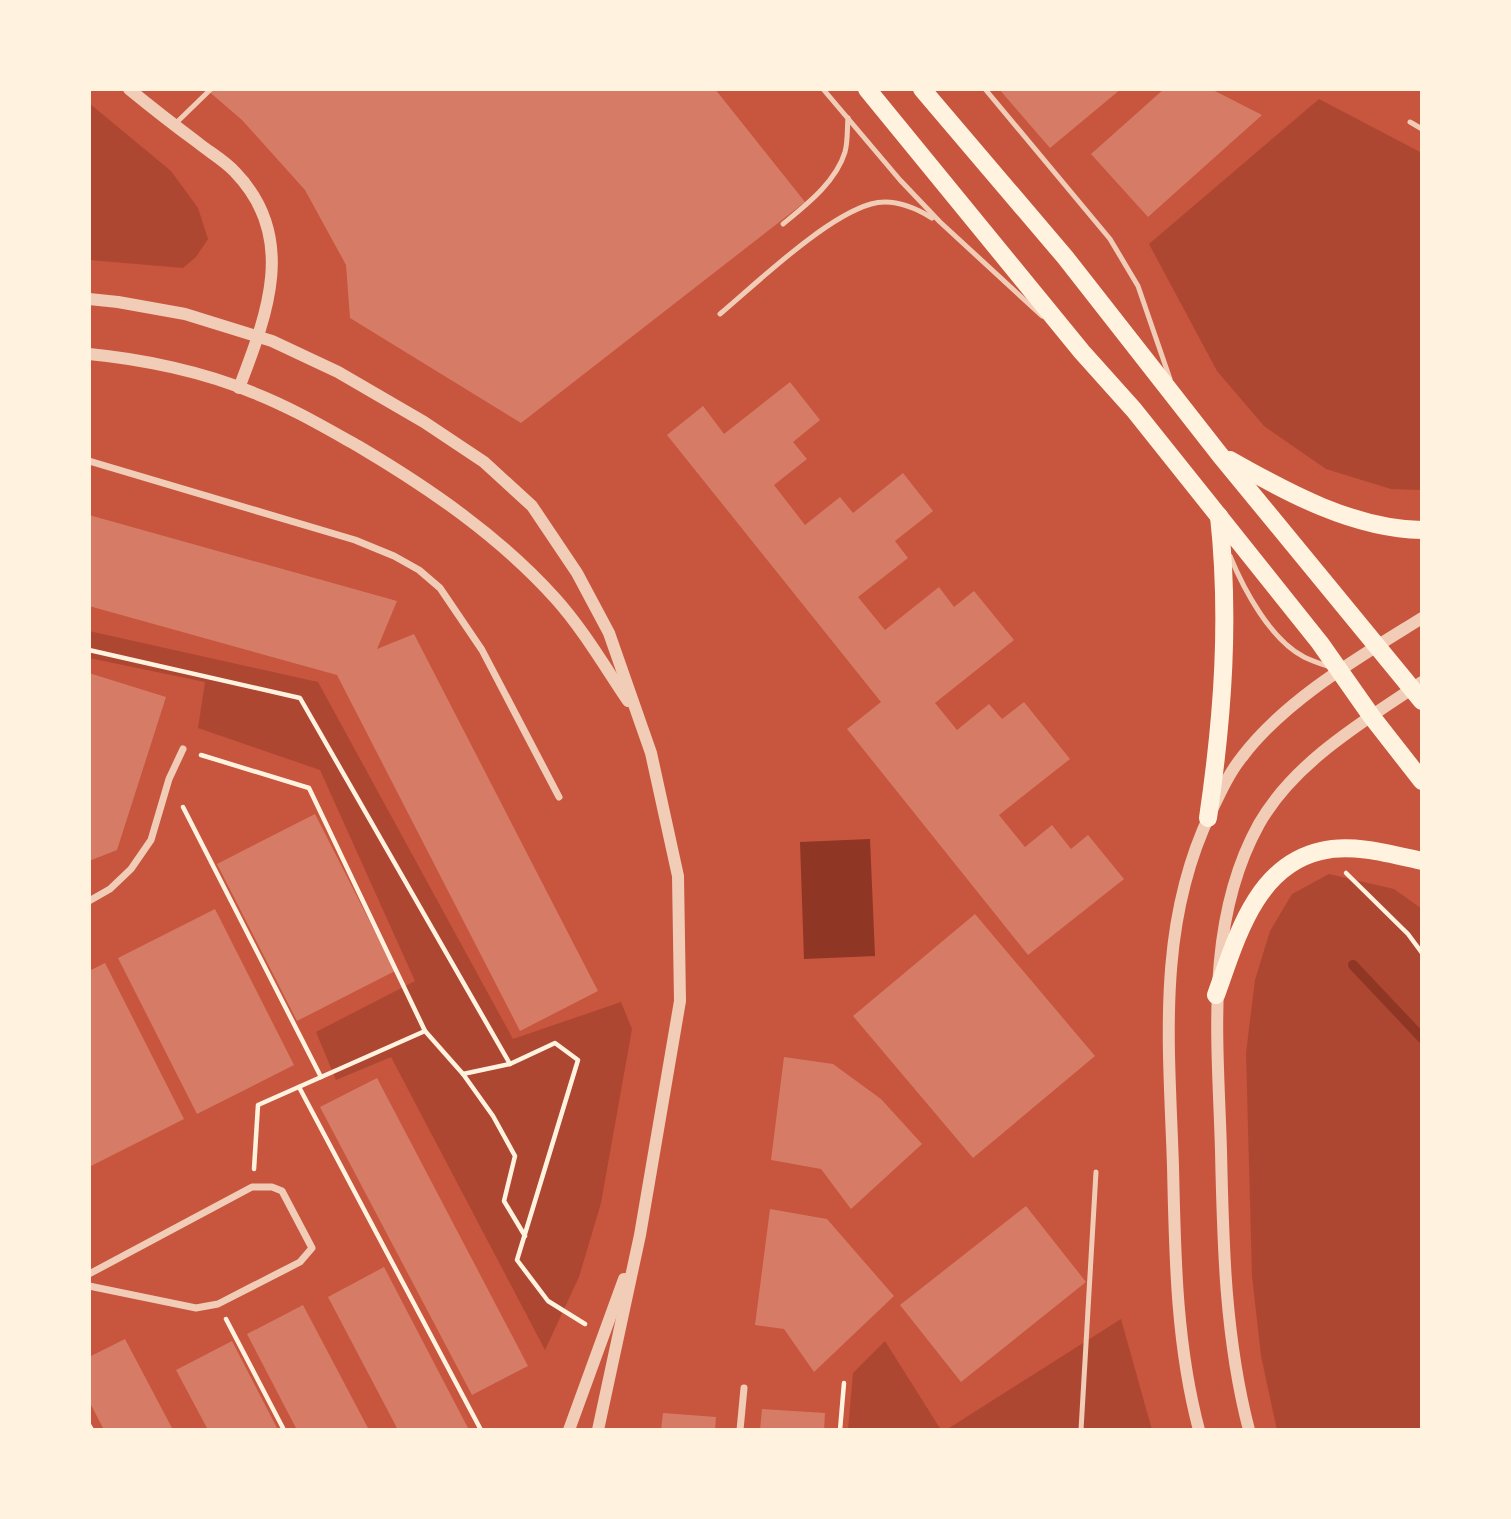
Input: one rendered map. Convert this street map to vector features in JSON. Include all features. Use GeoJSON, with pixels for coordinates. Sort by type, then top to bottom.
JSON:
{"type":"FeatureCollection","features":[{"type":"Feature","properties":{"kind":"main road"},"geometry":{"type":"LineString","coordinates":[[867,89],[1082,352],[1134,410],[1340,671],[1422,781]]}},
{"type":"Feature","properties":{"kind":"main road"},"geometry":{"type":"LineString","coordinates":[[922,89],[1065,257],[1220,455],[1378,646],[1419,691]]}},
{"type":"Feature","properties":{"kind":"main road"},"geometry":{"type":"LineString","coordinates":[[1220,455],[1267,481],[1345,515],[1366,522],[1422,530]]}},
{"type":"Feature","properties":{"kind":"main road"},"geometry":{"type":"LineString","coordinates":[[1208,818],[1218,752],[1225,654],[1224,564],[1219,516]]}},
{"type":"Feature","properties":{"kind":"main road"},"geometry":{"type":"LineString","coordinates":[[1216,995],[1241,926],[1259,894],[1280,872],[1303,857],[1322,850],[1349,849],[1422,861]]}},
{"type":"Feature","properties":{"kind":"street"},"geometry":{"type":"LineString","coordinates":[[131,91],[233,169],[249,187],[272,239],[274,264],[270,293],[259,337],[239,388]]}},
{"type":"Feature","properties":{"kind":"street"},"geometry":{"type":"LineString","coordinates":[[89,299],[185,314],[259,337],[338,372],[424,422],[484,462],[532,506],[577,573],[609,632],[651,753],[678,876],[680,1001],[640,1236],[598,1430]]}},
{"type":"Feature","properties":{"kind":"street"},"geometry":{"type":"LineString","coordinates":[[89,354],[172,367],[252,392],[312,420],[395,468],[451,505],[505,550],[555,598],[630,703],[651,753]]}},
{"type":"Feature","properties":{"kind":"street"},"geometry":{"type":"LineString","coordinates":[[89,461],[355,540],[419,570],[440,588],[482,650],[559,797]]}},
{"type":"Feature","properties":{"kind":"street"},"geometry":{"type":"LineString","coordinates":[[1199,1430],[1183,1347],[1176,1285],[1168,994],[1174,932],[1185,880],[1208,818],[1223,787],[1249,749],[1295,704],[1422,618]]}},
{"type":"Feature","properties":{"kind":"street"},"geometry":{"type":"LineString","coordinates":[[1249,1430],[1231,1340],[1224,1281],[1216,995],[1222,939],[1232,892],[1243,856],[1261,822],[1282,792],[1299,774],[1372,717],[1419,691]]}},
{"type":"Feature","properties":{"kind":"street"},"geometry":{"type":"LineString","coordinates":[[89,901],[110,889],[131,869],[150,839],[169,779],[183,749]]}},
{"type":"Feature","properties":{"kind":"street"},"geometry":{"type":"LineString","coordinates":[[89,1274],[252,1187],[272,1187],[282,1191],[312,1248],[300,1262],[219,1304],[196,1308],[89,1286]]}},
{"type":"Feature","properties":{"kind":"street"},"geometry":{"type":"LineString","coordinates":[[569,1430],[640,1236]]}},
{"type":"Feature","properties":{"kind":"street"},"geometry":{"type":"LineString","coordinates":[[740,1430],[744,1388]]}},
{"type":"Feature","properties":{"kind":"lane"},"geometry":{"type":"LineString","coordinates":[[174,125],[211,89]]}},
{"type":"Feature","properties":{"kind":"lane"},"geometry":{"type":"LineString","coordinates":[[823,89],[900,180],[940,222],[1082,352]]}},
{"type":"Feature","properties":{"kind":"lane"},"geometry":{"type":"LineString","coordinates":[[985,89],[1110,239],[1138,286],[1178,402]]}},
{"type":"Feature","properties":{"kind":"lane"},"geometry":{"type":"LineString","coordinates":[[783,224],[829,181],[839,167],[846,150],[848,118]]}},
{"type":"Feature","properties":{"kind":"lane"},"geometry":{"type":"LineString","coordinates":[[1409,122],[1422,129]]}},
{"type":"Feature","properties":{"kind":"lane"},"geometry":{"type":"LineString","coordinates":[[719,314],[814,237],[871,204],[901,204],[915,208],[940,222]]}},
{"type":"Feature","properties":{"kind":"lane"},"geometry":{"type":"LineString","coordinates":[[1219,516],[1227,550],[1237,575],[1253,603],[1281,639],[1302,656],[1340,671]]}},
{"type":"Feature","properties":{"kind":"lane"},"geometry":{"type":"LineString","coordinates":[[1081,1430],[1096,1172]]}},
{"type":"Feature","properties":{"kind":"path"},"geometry":{"type":"LineString","coordinates":[[89,650],[300,698],[510,1065]]}},
{"type":"Feature","properties":{"kind":"path"},"geometry":{"type":"LineString","coordinates":[[183,749],[309,788],[425,1031],[463,1074],[493,1116],[515,1156],[504,1201],[525,1236]]}},
{"type":"Feature","properties":{"kind":"path"},"geometry":{"type":"LineString","coordinates":[[169,779],[321,1077]]}},
{"type":"Feature","properties":{"kind":"path"},"geometry":{"type":"LineString","coordinates":[[1322,850],[1408,934],[1422,953]]}},
{"type":"Feature","properties":{"kind":"path"},"geometry":{"type":"LineString","coordinates":[[252,1187],[258,1105],[425,1031]]}},
{"type":"Feature","properties":{"kind":"path"},"geometry":{"type":"LineString","coordinates":[[463,1074],[510,1065],[555,1043],[578,1060],[517,1260],[548,1301],[603,1336]]}},
{"type":"Feature","properties":{"kind":"path"},"geometry":{"type":"LineString","coordinates":[[299,1087],[481,1430]]}},
{"type":"Feature","properties":{"kind":"path"},"geometry":{"type":"LineString","coordinates":[[219,1304],[284,1430]]}},
{"type":"Feature","properties":{"kind":"path"},"geometry":{"type":"LineString","coordinates":[[840,1430],[844,1383]]}},
{"type":"Feature","properties":{"kind":"shaded area"},"geometry":{"type":"Polygon","coordinates":[[[1319,99],[1422,153],[1422,490],[1391,489],[1326,469],[1264,426],[1217,371],[1149,244],[1319,99]]]}},
{"type":"Feature","properties":{"kind":"shaded area"},"geometry":{"type":"Polygon","coordinates":[[[89,103],[171,171],[198,208],[208,239],[196,257],[183,268],[89,260],[89,103]]]}},
{"type":"Feature","properties":{"kind":"shaded area"},"geometry":{"type":"Polygon","coordinates":[[[89,631],[318,682],[513,1039],[621,1002],[632,1029],[601,1203],[579,1277],[545,1350],[391,1057],[336,1080],[316,1032],[415,981],[320,770],[198,728],[205,682],[89,658],[89,631]]]}},
{"type":"Feature","properties":{"kind":"shaded area"},"geometry":{"type":"Polygon","coordinates":[[[870,839],[875,956],[804,959],[800,842],[870,839]]]}},
{"type":"Feature","properties":{"kind":"shaded area"},"geometry":{"type":"Polygon","coordinates":[[[1329,874],[1394,889],[1422,909],[1422,1430],[1277,1430],[1261,1356],[1252,1276],[1246,1053],[1255,980],[1270,931],[1292,894],[1329,874]]]}},
{"type":"Feature","properties":{"kind":"shaded area"},"geometry":{"type":"Polygon","coordinates":[[[1121,1319],[1152,1430],[946,1430],[1121,1319]]]}},
{"type":"Feature","properties":{"kind":"shaded area"},"geometry":{"type":"Polygon","coordinates":[[[885,1341],[941,1430],[848,1430],[853,1373],[885,1341]]]}},
{"type":"Feature","properties":{"kind":"building"},"geometry":{"type":"Polygon","coordinates":[[[206,89],[715,89],[805,202],[521,423],[350,318],[346,265],[305,190],[242,120],[206,89]]]}},
{"type":"Feature","properties":{"kind":"building"},"geometry":{"type":"Polygon","coordinates":[[[999,89],[1121,89],[1050,148],[999,89]]]}},
{"type":"Feature","properties":{"kind":"building"},"geometry":{"type":"Polygon","coordinates":[[[1164,89],[1211,89],[1262,115],[1148,217],[1091,154],[1164,89]]]}},
{"type":"Feature","properties":{"kind":"building"},"geometry":{"type":"Polygon","coordinates":[[[790,382],[820,420],[793,442],[807,459],[774,485],[805,525],[840,497],[853,513],[903,473],[933,511],[895,541],[908,558],[858,597],[885,630],[939,587],[954,607],[974,591],[1014,640],[935,703],[957,730],[989,704],[1002,719],[1024,702],[1070,759],[999,815],[1025,847],[1052,825],[1071,849],[1088,835],[1124,879],[1028,955],[847,729],[881,702],[667,435],[703,406],[724,434],[790,382]]]}},
{"type":"Feature","properties":{"kind":"building"},"geometry":{"type":"Polygon","coordinates":[[[89,515],[397,601],[377,649],[414,634],[598,991],[520,1031],[337,675],[89,606],[89,515]]]}},
{"type":"Feature","properties":{"kind":"building"},"geometry":{"type":"Polygon","coordinates":[[[89,673],[166,697],[117,850],[89,861],[89,673]]]}},
{"type":"Feature","properties":{"kind":"building"},"geometry":{"type":"Polygon","coordinates":[[[315,814],[395,971],[297,1021],[217,864],[315,814]]]}},
{"type":"Feature","properties":{"kind":"building"},"geometry":{"type":"Polygon","coordinates":[[[215,909],[294,1065],[197,1114],[118,958],[215,909]]]}},
{"type":"Feature","properties":{"kind":"building"},"geometry":{"type":"Polygon","coordinates":[[[975,914],[1095,1056],[973,1158],[853,1016],[975,914]]]}},
{"type":"Feature","properties":{"kind":"building"},"geometry":{"type":"Polygon","coordinates":[[[105,963],[184,1119],[89,1167],[89,971],[105,963]]]}},
{"type":"Feature","properties":{"kind":"building"},"geometry":{"type":"Polygon","coordinates":[[[784,1057],[833,1064],[881,1099],[922,1144],[851,1209],[821,1169],[771,1160],[784,1057]]]}},
{"type":"Feature","properties":{"kind":"building"},"geometry":{"type":"Polygon","coordinates":[[[377,1078],[528,1366],[472,1395],[320,1107],[377,1078]]]}},
{"type":"Feature","properties":{"kind":"building"},"geometry":{"type":"Polygon","coordinates":[[[1026,1206],[1086,1282],[961,1382],[900,1305],[1026,1206]]]}},
{"type":"Feature","properties":{"kind":"building"},"geometry":{"type":"Polygon","coordinates":[[[770,1209],[827,1219],[894,1296],[814,1372],[784,1329],[755,1325],[770,1209]]]}},
{"type":"Feature","properties":{"kind":"building"},"geometry":{"type":"Polygon","coordinates":[[[384,1267],[469,1430],[398,1430],[328,1297],[384,1267]]]}},
{"type":"Feature","properties":{"kind":"building"},"geometry":{"type":"Polygon","coordinates":[[[303,1305],[369,1430],[297,1430],[247,1334],[303,1305]]]}},
{"type":"Feature","properties":{"kind":"building"},"geometry":{"type":"Polygon","coordinates":[[[125,1339],[173,1430],[104,1430],[89,1401],[89,1357],[125,1339]]]}},
{"type":"Feature","properties":{"kind":"building"},"geometry":{"type":"Polygon","coordinates":[[[232,1341],[278,1430],[208,1430],[176,1370],[232,1341]]]}},
{"type":"Feature","properties":{"kind":"building"},"geometry":{"type":"Polygon","coordinates":[[[762,1409],[825,1413],[824,1430],[760,1430],[762,1409]]]}},
{"type":"Feature","properties":{"kind":"building"},"geometry":{"type":"Polygon","coordinates":[[[663,1413],[716,1417],[715,1430],[661,1430],[663,1413]]]}},
{"type":"Feature","properties":{"kind":"waterway"},"geometry":{"type":"LineString","coordinates":[[1353,965],[1422,1038]]}}]}
